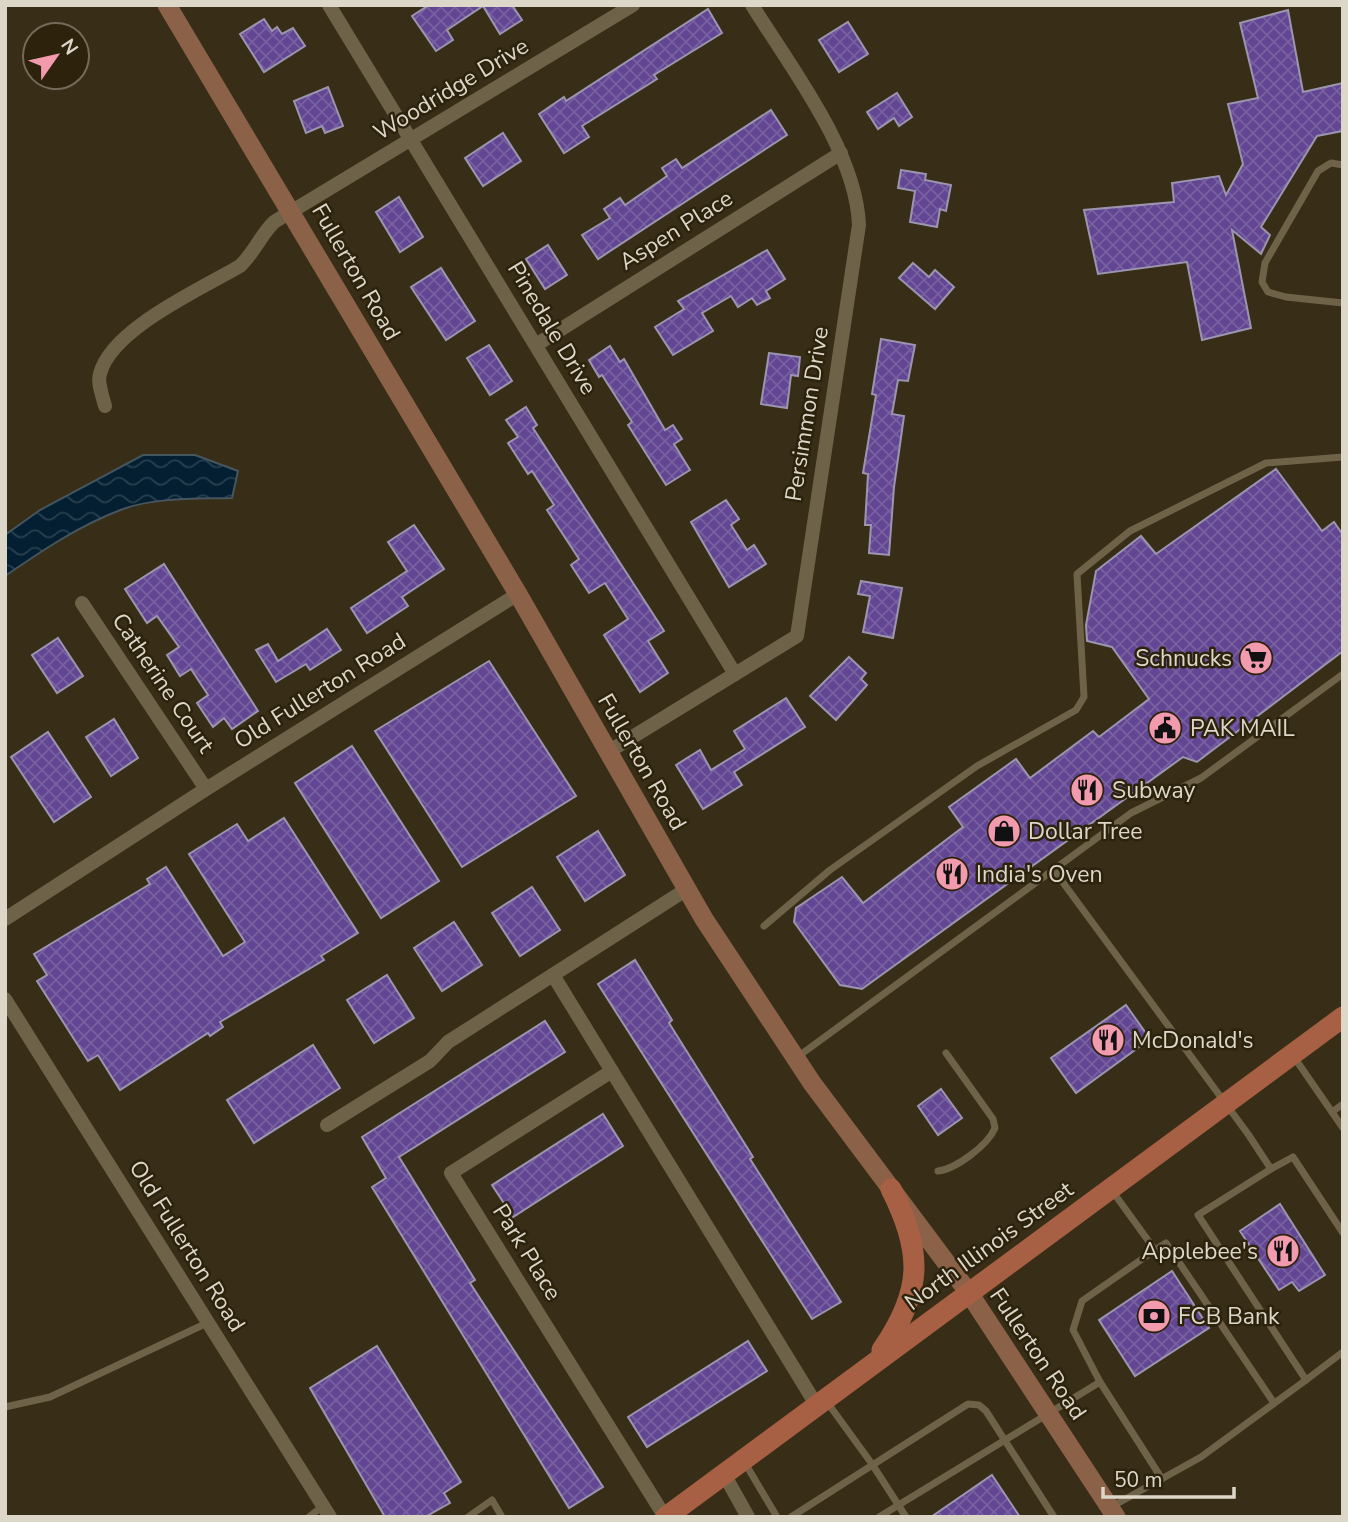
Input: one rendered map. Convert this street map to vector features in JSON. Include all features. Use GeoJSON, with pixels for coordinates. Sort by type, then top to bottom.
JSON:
{"type":"FeatureCollection","features":[{"type":"Feature","properties":{"kind":"main road","name":"North Illinois Street"},"geometry":{"type":"LineString","coordinates":[[666,1517],[1343,1017]]}},
{"type":"Feature","properties":{"kind":"main road"},"geometry":{"type":"LineString","coordinates":[[872,1365],[897,1329],[910,1300],[915,1276],[913,1244],[906,1220],[891,1189]]}},
{"type":"Feature","properties":{"kind":"street","name":"Fullerton Road"},"geometry":{"type":"LineString","coordinates":[[167,5],[518,594],[687,889],[796,1058],[968,1293],[1113,1512]]}},
{"type":"Feature","properties":{"kind":"street","name":"Pinedale Drive"},"geometry":{"type":"LineString","coordinates":[[329,5],[735,674]]}},
{"type":"Feature","properties":{"kind":"street","name":"Woodridge Drive"},"geometry":{"type":"LineString","coordinates":[[104,406],[99,376],[109,352],[129,332],[240,266],[253,254],[261,236],[274,222],[633,5]]}},
{"type":"Feature","properties":{"kind":"street","name":"Persimmon Drive"},"geometry":{"type":"LineString","coordinates":[[608,752],[797,636],[859,225],[853,180],[841,153],[752,5]]}},
{"type":"Feature","properties":{"kind":"street","name":"Aspen Place"},"geometry":{"type":"LineString","coordinates":[[536,345],[841,153]]}},
{"type":"Feature","properties":{"kind":"street","name":"Old Fullerton Road"},"geometry":{"type":"LineString","coordinates":[[5,919],[206,789],[518,594]]}},
{"type":"Feature","properties":{"kind":"street","name":"Catherine Court"},"geometry":{"type":"LineString","coordinates":[[82,603],[206,789]]}},
{"type":"Feature","properties":{"kind":"street"},"geometry":{"type":"LineString","coordinates":[[327,1125],[430,1061],[448,1042],[687,889]]}},
{"type":"Feature","properties":{"kind":"street"},"geometry":{"type":"LineString","coordinates":[[553,975],[821,1403]]}},
{"type":"Feature","properties":{"kind":"street","name":"Old Fullerton Road"},"geometry":{"type":"LineString","coordinates":[[5,999],[327,1511]]}},
{"type":"Feature","properties":{"kind":"street","name":"Park Place"},"geometry":{"type":"LineString","coordinates":[[612,1071],[451,1173],[666,1517]]}},
{"type":"Feature","properties":{"kind":"street"},"geometry":{"type":"LineString","coordinates":[[724,1474],[748,1517]]}},
{"type":"Feature","properties":{"kind":"lane"},"geometry":{"type":"LineString","coordinates":[[1343,165],[1331,163],[1318,171],[1265,263],[1262,282],[1268,292],[1286,297],[1343,303]]}},
{"type":"Feature","properties":{"kind":"lane"},"geometry":{"type":"LineString","coordinates":[[764,926],[830,870],[977,766],[1076,710],[1084,697],[1077,574],[1130,531],[1266,463],[1343,457]]}},
{"type":"Feature","properties":{"kind":"lane"},"geometry":{"type":"LineString","coordinates":[[796,1058],[1130,813],[1201,778],[1343,674]]}},
{"type":"Feature","properties":{"kind":"lane"},"geometry":{"type":"LineString","coordinates":[[1054,869],[1226,1103],[1271,1169]]}},
{"type":"Feature","properties":{"kind":"lane"},"geometry":{"type":"LineString","coordinates":[[938,1171],[953,1166],[981,1145],[995,1128],[993,1119],[946,1053]]}},
{"type":"Feature","properties":{"kind":"lane"},"geometry":{"type":"LineString","coordinates":[[1292,1054],[1343,1128]]}},
{"type":"Feature","properties":{"kind":"lane"},"geometry":{"type":"LineString","coordinates":[[1332,1112],[1343,1104]]}},
{"type":"Feature","properties":{"kind":"lane"},"geometry":{"type":"LineString","coordinates":[[1306,1380],[1198,1215],[1293,1157],[1343,1233]]}},
{"type":"Feature","properties":{"kind":"lane"},"geometry":{"type":"LineString","coordinates":[[1110,1189],[1155,1250]]}},
{"type":"Feature","properties":{"kind":"lane"},"geometry":{"type":"LineString","coordinates":[[1162,1479],[1100,1382],[1073,1330],[1082,1301],[1155,1250],[1166,1243],[1274,1403]]}},
{"type":"Feature","properties":{"kind":"lane"},"geometry":{"type":"LineString","coordinates":[[5,1407],[50,1397],[208,1322]]}},
{"type":"Feature","properties":{"kind":"lane"},"geometry":{"type":"LineString","coordinates":[[1113,1512],[1201,1457],[1343,1352]]}},
{"type":"Feature","properties":{"kind":"lane"},"geometry":{"type":"LineString","coordinates":[[879,1517],[1100,1382]]}},
{"type":"Feature","properties":{"kind":"lane"},"geometry":{"type":"LineString","coordinates":[[821,1403],[872,1464],[906,1517]]}},
{"type":"Feature","properties":{"kind":"lane"},"geometry":{"type":"LineString","coordinates":[[791,1517],[968,1404],[979,1405],[986,1411],[1054,1517]]}},
{"type":"Feature","properties":{"kind":"lane"},"geometry":{"type":"LineString","coordinates":[[743,1460],[777,1517]]}},
{"type":"Feature","properties":{"kind":"lane"},"geometry":{"type":"LineString","coordinates":[[468,1517],[492,1500],[502,1517]]}},
{"type":"Feature","properties":{"kind":"lane"},"geometry":{"type":"LineString","coordinates":[[309,1517],[327,1511]]}},
{"type":"Feature","properties":{"kind":"water"},"geometry":{"type":"Polygon","coordinates":[[[143,455],[195,455],[238,471],[232,498],[163,501],[123,509],[77,530],[5,576],[5,535],[40,510],[143,455]]]}},
{"type":"Feature","properties":{"kind":"building"},"geometry":{"type":"Polygon","coordinates":[[[429,5],[512,5],[522,20],[500,34],[483,6],[447,30],[453,40],[436,51],[412,16],[429,5]]]}},
{"type":"Feature","properties":{"kind":"building"},"geometry":{"type":"Polygon","coordinates":[[[708,9],[722,33],[654,75],[657,79],[582,126],[589,137],[564,153],[539,114],[564,97],[566,101],[708,9]]]}},
{"type":"Feature","properties":{"kind":"building"},"geometry":{"type":"Polygon","coordinates":[[[1288,10],[1303,92],[1343,83],[1343,131],[1317,136],[1261,227],[1270,235],[1261,254],[1232,230],[1251,328],[1202,340],[1187,262],[1098,274],[1084,210],[1174,202],[1172,183],[1219,176],[1226,195],[1243,164],[1228,104],[1258,98],[1240,23],[1288,10]]]}},
{"type":"Feature","properties":{"kind":"building"},"geometry":{"type":"Polygon","coordinates":[[[264,19],[272,31],[277,27],[282,34],[293,28],[305,46],[264,72],[240,34],[264,19]]]}},
{"type":"Feature","properties":{"kind":"building"},"geometry":{"type":"Polygon","coordinates":[[[848,22],[868,54],[839,72],[819,40],[848,22]]]}},
{"type":"Feature","properties":{"kind":"building"},"geometry":{"type":"Polygon","coordinates":[[[328,87],[343,126],[325,133],[322,126],[306,133],[294,101],[328,87]]]}},
{"type":"Feature","properties":{"kind":"building"},"geometry":{"type":"Polygon","coordinates":[[[897,93],[912,117],[899,126],[894,118],[878,129],[867,112],[897,93]]]}},
{"type":"Feature","properties":{"kind":"building"},"geometry":{"type":"Polygon","coordinates":[[[771,110],[787,135],[598,259],[582,235],[610,218],[604,209],[620,198],[625,205],[667,176],[662,168],[676,159],[682,168],[771,110]]]}},
{"type":"Feature","properties":{"kind":"building"},"geometry":{"type":"Polygon","coordinates":[[[503,133],[521,161],[483,186],[465,158],[503,133]]]}},
{"type":"Feature","properties":{"kind":"building"},"geometry":{"type":"Polygon","coordinates":[[[901,170],[926,174],[925,180],[951,185],[946,211],[940,209],[937,227],[910,222],[915,191],[898,188],[901,170]]]}},
{"type":"Feature","properties":{"kind":"building"},"geometry":{"type":"Polygon","coordinates":[[[399,197],[423,237],[400,252],[376,212],[399,197]]]}},
{"type":"Feature","properties":{"kind":"building"},"geometry":{"type":"Polygon","coordinates":[[[548,245],[567,275],[545,289],[526,259],[548,245]]]}},
{"type":"Feature","properties":{"kind":"building"},"geometry":{"type":"Polygon","coordinates":[[[767,250],[785,279],[766,291],[770,298],[757,305],[752,298],[738,307],[731,296],[702,313],[713,331],[673,355],[655,327],[684,309],[678,301],[767,250]]]}},
{"type":"Feature","properties":{"kind":"building"},"geometry":{"type":"Polygon","coordinates":[[[913,263],[929,277],[935,270],[954,287],[935,309],[899,278],[913,263]]]}},
{"type":"Feature","properties":{"kind":"building"},"geometry":{"type":"Polygon","coordinates":[[[441,268],[475,321],[446,340],[411,287],[441,268]]]}},
{"type":"Feature","properties":{"kind":"building"},"geometry":{"type":"Polygon","coordinates":[[[881,339],[915,345],[908,381],[898,380],[892,414],[904,416],[894,487],[889,555],[869,553],[871,525],[865,525],[868,474],[863,473],[876,395],[872,394],[881,339]]]}},
{"type":"Feature","properties":{"kind":"building"},"geometry":{"type":"Polygon","coordinates":[[[489,345],[512,381],[490,395],[467,358],[489,345]]]}},
{"type":"Feature","properties":{"kind":"building"},"geometry":{"type":"Polygon","coordinates":[[[610,346],[620,362],[624,359],[665,430],[673,425],[682,439],[674,444],[690,470],[666,485],[628,425],[632,422],[602,375],[599,377],[589,360],[610,346]]]}},
{"type":"Feature","properties":{"kind":"building"},"geometry":{"type":"Polygon","coordinates":[[[769,353],[800,357],[798,376],[791,375],[787,408],[761,404],[769,353]]]}},
{"type":"Feature","properties":{"kind":"building"},"geometry":{"type":"Polygon","coordinates":[[[526,407],[537,425],[533,428],[664,631],[648,641],[668,673],[640,692],[604,635],[628,619],[605,583],[589,593],[571,565],[579,559],[547,510],[554,505],[532,471],[528,474],[508,443],[518,437],[506,420],[526,407]]]}},
{"type":"Feature","properties":{"kind":"building"},"geometry":{"type":"Polygon","coordinates":[[[1276,469],[1322,531],[1334,522],[1343,535],[1343,651],[1197,762],[1183,757],[862,989],[840,985],[794,922],[796,908],[842,877],[863,903],[963,827],[949,807],[1016,759],[1030,778],[1093,731],[1099,737],[1149,699],[1112,647],[1087,641],[1086,625],[1096,571],[1141,536],[1156,554],[1276,469]]]}},
{"type":"Feature","properties":{"kind":"building"},"geometry":{"type":"Polygon","coordinates":[[[726,500],[739,519],[731,525],[747,550],[754,545],[766,564],[729,587],[691,522],[726,500]]]}},
{"type":"Feature","properties":{"kind":"building"},"geometry":{"type":"Polygon","coordinates":[[[414,525],[444,569],[402,597],[408,606],[367,633],[351,608],[407,571],[388,542],[414,525]]]}},
{"type":"Feature","properties":{"kind":"building"},"geometry":{"type":"Polygon","coordinates":[[[164,564],[258,711],[232,729],[224,718],[213,727],[197,703],[208,695],[191,669],[180,676],[167,655],[179,647],[157,616],[147,623],[125,589],[164,564]]]}},
{"type":"Feature","properties":{"kind":"building"},"geometry":{"type":"Polygon","coordinates":[[[861,581],[902,588],[893,638],[863,632],[870,596],[858,594],[861,581]]]}},
{"type":"Feature","properties":{"kind":"building"},"geometry":{"type":"Polygon","coordinates":[[[327,629],[341,650],[310,670],[306,664],[276,682],[256,650],[268,644],[278,661],[327,629]]]}},
{"type":"Feature","properties":{"kind":"building"},"geometry":{"type":"Polygon","coordinates":[[[58,638],[83,676],[57,693],[32,655],[58,638]]]}},
{"type":"Feature","properties":{"kind":"building"},"geometry":{"type":"Polygon","coordinates":[[[849,657],[866,673],[861,679],[867,685],[836,720],[810,696],[849,657]]]}},
{"type":"Feature","properties":{"kind":"building"},"geometry":{"type":"Polygon","coordinates":[[[489,661],[576,796],[462,867],[375,731],[489,661]]]}},
{"type":"Feature","properties":{"kind":"building"},"geometry":{"type":"Polygon","coordinates":[[[786,698],[805,727],[734,772],[742,785],[703,809],[676,765],[700,750],[711,770],[745,749],[734,731],[786,698]]]}},
{"type":"Feature","properties":{"kind":"building"},"geometry":{"type":"Polygon","coordinates":[[[114,719],[138,758],[111,776],[86,737],[114,719]]]}},
{"type":"Feature","properties":{"kind":"building"},"geometry":{"type":"Polygon","coordinates":[[[48,732],[91,797],[54,822],[11,757],[48,732]]]}},
{"type":"Feature","properties":{"kind":"building"},"geometry":{"type":"Polygon","coordinates":[[[352,746],[439,881],[381,918],[295,783],[352,746]]]}},
{"type":"Feature","properties":{"kind":"building"},"geometry":{"type":"Polygon","coordinates":[[[284,818],[358,933],[321,956],[324,960],[220,1022],[223,1027],[210,1036],[208,1033],[120,1090],[98,1055],[88,1061],[37,981],[47,975],[34,954],[150,884],[147,879],[166,867],[223,956],[245,942],[189,854],[237,824],[248,841],[284,818]]]}},
{"type":"Feature","properties":{"kind":"building"},"geometry":{"type":"Polygon","coordinates":[[[598,831],[625,875],[585,901],[557,857],[598,831]]]}},
{"type":"Feature","properties":{"kind":"building"},"geometry":{"type":"Polygon","coordinates":[[[532,887],[560,930],[520,956],[492,913],[532,887]]]}},
{"type":"Feature","properties":{"kind":"building"},"geometry":{"type":"Polygon","coordinates":[[[454,922],[482,965],[442,991],[414,948],[454,922]]]}},
{"type":"Feature","properties":{"kind":"building"},"geometry":{"type":"Polygon","coordinates":[[[635,960],[672,1020],[669,1023],[753,1157],[750,1159],[841,1302],[812,1319],[598,984],[635,960]]]}},
{"type":"Feature","properties":{"kind":"building"},"geometry":{"type":"Polygon","coordinates":[[[387,975],[414,1018],[374,1043],[347,1000],[387,975]]]}},
{"type":"Feature","properties":{"kind":"building"},"geometry":{"type":"Polygon","coordinates":[[[1126,1005],[1150,1039],[1076,1093],[1051,1058],[1126,1005]]]}},
{"type":"Feature","properties":{"kind":"building"},"geometry":{"type":"Polygon","coordinates":[[[545,1021],[565,1052],[399,1157],[475,1280],[470,1283],[603,1487],[569,1508],[372,1187],[386,1178],[362,1137],[545,1021]]]}},
{"type":"Feature","properties":{"kind":"building"},"geometry":{"type":"Polygon","coordinates":[[[313,1045],[340,1088],[254,1143],[227,1100],[313,1045]]]}},
{"type":"Feature","properties":{"kind":"building"},"geometry":{"type":"Polygon","coordinates":[[[941,1089],[962,1118],[938,1135],[918,1106],[941,1089]]]}},
{"type":"Feature","properties":{"kind":"building"},"geometry":{"type":"Polygon","coordinates":[[[603,1114],[623,1146],[513,1217],[492,1185],[603,1114]]]}},
{"type":"Feature","properties":{"kind":"building"},"geometry":{"type":"Polygon","coordinates":[[[1280,1204],[1325,1275],[1299,1291],[1292,1282],[1279,1290],[1240,1231],[1280,1204]]]}},
{"type":"Feature","properties":{"kind":"building"},"geometry":{"type":"Polygon","coordinates":[[[1172,1271],[1209,1328],[1135,1376],[1099,1320],[1172,1271]]]}},
{"type":"Feature","properties":{"kind":"building"},"geometry":{"type":"Polygon","coordinates":[[[748,1341],[767,1371],[647,1447],[628,1417],[748,1341]]]}},
{"type":"Feature","properties":{"kind":"building"},"geometry":{"type":"Polygon","coordinates":[[[377,1346],[461,1482],[444,1493],[450,1503],[425,1517],[385,1517],[310,1388],[377,1346]]]}},
{"type":"Feature","properties":{"kind":"building"},"geometry":{"type":"Polygon","coordinates":[[[992,1475],[1020,1517],[931,1517],[992,1475]]]}},
{"type":"Feature","properties":{"kind":"place","name":"Schnucks"},"geometry":{"type":"Point","coordinates":[1256,658]}},
{"type":"Feature","properties":{"kind":"place","name":"PAK MAIL"},"geometry":{"type":"Point","coordinates":[1165,728]}},
{"type":"Feature","properties":{"kind":"place","name":"Subway"},"geometry":{"type":"Point","coordinates":[1087,790]}},
{"type":"Feature","properties":{"kind":"place","name":"Dollar Tree"},"geometry":{"type":"Point","coordinates":[1004,831]}},
{"type":"Feature","properties":{"kind":"place","name":"India's Oven"},"geometry":{"type":"Point","coordinates":[952,874]}},
{"type":"Feature","properties":{"kind":"place","name":"McDonald's"},"geometry":{"type":"Point","coordinates":[1108,1040]}},
{"type":"Feature","properties":{"kind":"place","name":"Applebee's"},"geometry":{"type":"Point","coordinates":[1283,1251]}},
{"type":"Feature","properties":{"kind":"place","name":"FCB Bank"},"geometry":{"type":"Point","coordinates":[1154,1316]}}]}
